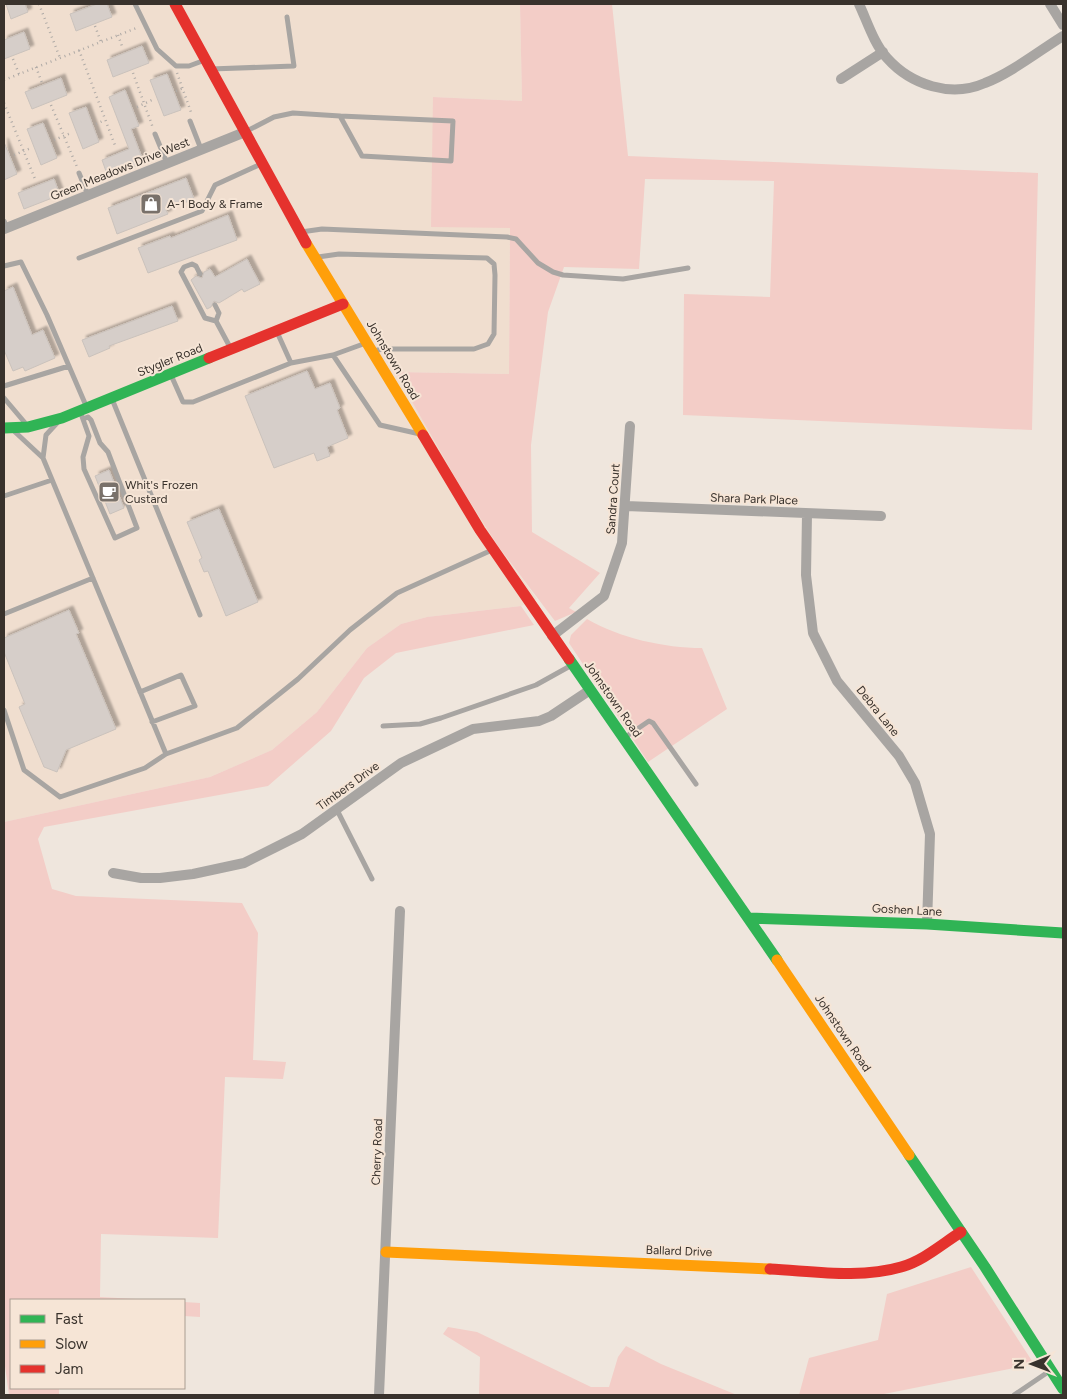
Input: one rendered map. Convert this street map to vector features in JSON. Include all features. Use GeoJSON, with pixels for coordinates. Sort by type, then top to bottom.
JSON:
{"type":"FeatureCollection","features":[{"type":"Feature","properties":{"kind":"main road","name":"Johnstown Road"},"geometry":{"type":"LineString","coordinates":[[175,4],[315,258],[493,549],[749,918],[961,1232],[1063,1389]]}},
{"type":"Feature","properties":{"kind":"main road","name":"Stygler Road"},"geometry":{"type":"LineString","coordinates":[[7,428],[28,427],[83,412],[111,398],[343,304]]}},
{"type":"Feature","properties":{"kind":"main road","name":"Goshen Lane"},"geometry":{"type":"LineString","coordinates":[[749,918],[927,924],[1063,933]]}},
{"type":"Feature","properties":{"kind":"main road","name":"Ballard Drive"},"geometry":{"type":"LineString","coordinates":[[386,1252],[864,1273],[901,1267],[918,1260],[961,1232]]}},
{"type":"Feature","properties":{"kind":"street"},"geometry":{"type":"LineString","coordinates":[[859,4],[887,58],[919,82],[952,90],[986,83],[1063,36]]}},
{"type":"Feature","properties":{"kind":"street"},"geometry":{"type":"LineString","coordinates":[[1050,4],[1063,25]]}},
{"type":"Feature","properties":{"kind":"street"},"geometry":{"type":"LineString","coordinates":[[841,79],[884,52]]}},
{"type":"Feature","properties":{"kind":"street","name":"Green Meadows Drive West"},"geometry":{"type":"LineString","coordinates":[[5,226],[245,132]]}},
{"type":"Feature","properties":{"kind":"street","name":"Sandra Court"},"geometry":{"type":"LineString","coordinates":[[552,636],[604,596],[622,543],[630,426]]}},
{"type":"Feature","properties":{"kind":"street","name":"Shara Park Place"},"geometry":{"type":"LineString","coordinates":[[626,506],[881,516]]}},
{"type":"Feature","properties":{"kind":"street","name":"Debra Lane"},"geometry":{"type":"LineString","coordinates":[[807,514],[806,576],[813,632],[838,681],[899,756],[916,783],[930,834],[927,924]]}},
{"type":"Feature","properties":{"kind":"street","name":"Timbers Drive"},"geometry":{"type":"LineString","coordinates":[[113,873],[141,878],[160,878],[193,874],[244,863],[302,834],[401,763],[473,729],[539,721],[551,716],[590,690]]}},
{"type":"Feature","properties":{"kind":"street","name":"Cherry Road"},"geometry":{"type":"LineString","coordinates":[[379,1395],[400,911]]}},
{"type":"Feature","properties":{"kind":"lane"},"geometry":{"type":"LineString","coordinates":[[135,4],[157,49],[174,65],[294,66],[288,17]]}},
{"type":"Feature","properties":{"kind":"lane"},"geometry":{"type":"LineString","coordinates":[[245,132],[274,118],[293,113],[453,121],[451,161],[362,156],[340,116]]}},
{"type":"Feature","properties":{"kind":"lane"},"geometry":{"type":"LineString","coordinates":[[190,121],[201,149]]}},
{"type":"Feature","properties":{"kind":"lane"},"geometry":{"type":"LineString","coordinates":[[155,134],[167,163]]}},
{"type":"Feature","properties":{"kind":"lane"},"geometry":{"type":"LineString","coordinates":[[79,258],[202,210],[215,185],[262,164]]}},
{"type":"Feature","properties":{"kind":"lane"},"geometry":{"type":"LineString","coordinates":[[79,173],[88,195]]}},
{"type":"Feature","properties":{"kind":"lane"},"geometry":{"type":"LineString","coordinates":[[300,232],[322,229],[507,237],[516,239],[538,263],[553,272],[563,275],[623,279],[688,268]]}},
{"type":"Feature","properties":{"kind":"lane"},"geometry":{"type":"LineString","coordinates":[[171,374],[183,402],[193,402],[291,363],[370,348],[474,349],[488,344],[494,334],[494,264],[487,258],[339,254],[315,258]]}},
{"type":"Feature","properties":{"kind":"lane"},"geometry":{"type":"LineString","coordinates":[[4,266],[21,262],[69,366],[89,436],[83,457],[84,469],[115,538],[137,528],[108,452],[100,443],[91,420],[83,412]]}},
{"type":"Feature","properties":{"kind":"lane"},"geometry":{"type":"LineString","coordinates":[[200,274],[196,266],[192,264],[184,267],[182,272],[205,318],[216,321],[231,350]]}},
{"type":"Feature","properties":{"kind":"lane"},"geometry":{"type":"LineString","coordinates":[[215,305],[219,313],[216,321]]}},
{"type":"Feature","properties":{"kind":"lane"},"geometry":{"type":"LineString","coordinates":[[276,332],[291,363]]}},
{"type":"Feature","properties":{"kind":"lane"},"geometry":{"type":"LineString","coordinates":[[333,355],[380,425],[422,435]]}},
{"type":"Feature","properties":{"kind":"lane"},"geometry":{"type":"LineString","coordinates":[[4,386],[69,366]]}},
{"type":"Feature","properties":{"kind":"lane"},"geometry":{"type":"LineString","coordinates":[[4,398],[28,427]]}},
{"type":"Feature","properties":{"kind":"lane"},"geometry":{"type":"LineString","coordinates":[[111,398],[200,614]]}},
{"type":"Feature","properties":{"kind":"lane"},"geometry":{"type":"LineString","coordinates":[[43,458],[46,435],[62,418]]}},
{"type":"Feature","properties":{"kind":"lane"},"geometry":{"type":"LineString","coordinates":[[7,428],[43,458],[166,754]]}},
{"type":"Feature","properties":{"kind":"lane"},"geometry":{"type":"LineString","coordinates":[[4,496],[52,480]]}},
{"type":"Feature","properties":{"kind":"lane"},"geometry":{"type":"LineString","coordinates":[[4,710],[24,770],[60,797],[145,768],[166,754],[238,728],[298,679],[350,630],[397,593],[493,549]]}},
{"type":"Feature","properties":{"kind":"lane"},"geometry":{"type":"LineString","coordinates":[[4,614],[93,578]]}},
{"type":"Feature","properties":{"kind":"lane"},"geometry":{"type":"LineString","coordinates":[[383,726],[420,724],[441,718],[536,685],[572,665]]}},
{"type":"Feature","properties":{"kind":"lane"},"geometry":{"type":"LineString","coordinates":[[140,692],[181,675],[195,706],[152,722]]}},
{"type":"Feature","properties":{"kind":"lane"},"geometry":{"type":"LineString","coordinates":[[623,738],[643,723],[649,721],[653,723],[696,784]]}},
{"type":"Feature","properties":{"kind":"lane"},"geometry":{"type":"LineString","coordinates":[[337,810],[372,880]]}},
{"type":"Feature","properties":{"kind":"lane"},"geometry":{"type":"LineString","coordinates":[[1014,1395],[1051,1370]]}},
{"type":"Feature","properties":{"kind":"path"},"geometry":{"type":"LineString","coordinates":[[39,4],[60,58]]}},
{"type":"Feature","properties":{"kind":"path"},"geometry":{"type":"LineString","coordinates":[[4,80],[145,25]]}},
{"type":"Feature","properties":{"kind":"path"},"geometry":{"type":"LineString","coordinates":[[95,26],[101,42]]}},
{"type":"Feature","properties":{"kind":"path"},"geometry":{"type":"LineString","coordinates":[[118,35],[124,49]]}},
{"type":"Feature","properties":{"kind":"path"},"geometry":{"type":"LineString","coordinates":[[79,50],[116,148]]}},
{"type":"Feature","properties":{"kind":"path"},"geometry":{"type":"LineString","coordinates":[[13,59],[19,74]]}},
{"type":"Feature","properties":{"kind":"path"},"geometry":{"type":"LineString","coordinates":[[174,65],[192,115],[190,121]]}},
{"type":"Feature","properties":{"kind":"path"},"geometry":{"type":"LineString","coordinates":[[36,67],[42,83]]}},
{"type":"Feature","properties":{"kind":"path"},"geometry":{"type":"LineString","coordinates":[[133,74],[155,134]]}},
{"type":"Feature","properties":{"kind":"path"},"geometry":{"type":"LineString","coordinates":[[176,91],[183,88]]}},
{"type":"Feature","properties":{"kind":"path"},"geometry":{"type":"LineString","coordinates":[[137,107],[152,100]]}},
{"type":"Feature","properties":{"kind":"path"},"geometry":{"type":"LineString","coordinates":[[4,103],[35,180]]}},
{"type":"Feature","properties":{"kind":"path"},"geometry":{"type":"LineString","coordinates":[[51,105],[79,173]]}},
{"type":"Feature","properties":{"kind":"path"},"geometry":{"type":"LineString","coordinates":[[96,124],[105,120]]}},
{"type":"Feature","properties":{"kind":"path"},"geometry":{"type":"LineString","coordinates":[[54,140],[71,133]]}},
{"type":"Feature","properties":{"kind":"path"},"geometry":{"type":"LineString","coordinates":[[14,155],[31,148]]}},
{"type":"Feature","properties":{"kind":"shaded area"},"geometry":{"type":"Polygon","coordinates":[[[4,4],[520,4],[522,101],[433,97],[510,228],[509,374],[395,372],[498,546],[537,599],[521,606],[427,617],[401,624],[367,648],[317,712],[272,750],[210,777],[4,822],[4,4]]]}},
{"type":"Feature","properties":{"kind":"shaded area"},"geometry":{"type":"Polygon","coordinates":[[[520,4],[612,4],[628,156],[1038,173],[1032,430],[683,415],[684,294],[770,297],[774,181],[645,179],[639,269],[564,267],[548,312],[531,445],[532,532],[600,573],[569,608],[576,612],[555,621],[498,546],[462,489],[395,372],[509,374],[510,228],[431,227],[433,97],[522,101],[520,4]]]}},
{"type":"Feature","properties":{"kind":"shaded area"},"geometry":{"type":"Polygon","coordinates":[[[521,606],[534,625],[396,653],[364,678],[331,731],[268,786],[44,827],[38,839],[52,889],[76,896],[242,903],[258,933],[253,1060],[286,1062],[283,1079],[225,1077],[218,1238],[101,1234],[100,1297],[136,1299],[10,1299],[10,1389],[59,1389],[59,1395],[9,1395],[4,1359],[4,822],[210,777],[272,750],[317,712],[367,648],[401,624],[427,617],[521,606]]]}},
{"type":"Feature","properties":{"kind":"shaded area"},"geometry":{"type":"Polygon","coordinates":[[[587,619],[614,632],[643,641],[688,648],[702,648],[727,709],[648,762],[569,643],[571,635],[587,619]]]}},
{"type":"Feature","properties":{"kind":"shaded area"},"geometry":{"type":"Polygon","coordinates":[[[971,1267],[1034,1364],[879,1395],[799,1395],[809,1358],[878,1340],[887,1294],[971,1267]]]}},
{"type":"Feature","properties":{"kind":"shaded area"},"geometry":{"type":"Polygon","coordinates":[[[185,1302],[200,1303],[200,1317],[185,1316],[185,1302]]]}},
{"type":"Feature","properties":{"kind":"shaded area"},"geometry":{"type":"Polygon","coordinates":[[[448,1327],[477,1332],[591,1387],[609,1387],[618,1357],[626,1346],[661,1364],[737,1395],[479,1395],[480,1357],[443,1334],[448,1327]]]}},
{"type":"Feature","properties":{"kind":"building"},"geometry":{"type":"Polygon","coordinates":[[[6,4],[25,4],[28,12],[11,19],[6,4]]]}},
{"type":"Feature","properties":{"kind":"building"},"geometry":{"type":"Polygon","coordinates":[[[97,4],[107,4],[112,17],[76,31],[70,14],[97,4]]]}},
{"type":"Feature","properties":{"kind":"building"},"geometry":{"type":"Polygon","coordinates":[[[24,32],[30,49],[4,59],[4,40],[24,32]]]}},
{"type":"Feature","properties":{"kind":"building"},"geometry":{"type":"Polygon","coordinates":[[[142,46],[149,63],[113,77],[107,60],[142,46]]]}},
{"type":"Feature","properties":{"kind":"building"},"geometry":{"type":"Polygon","coordinates":[[[167,74],[181,110],[164,116],[150,80],[167,74]]]}},
{"type":"Feature","properties":{"kind":"building"},"geometry":{"type":"Polygon","coordinates":[[[61,78],[67,95],[32,109],[25,92],[61,78]]]}},
{"type":"Feature","properties":{"kind":"building"},"geometry":{"type":"Polygon","coordinates":[[[125,90],[139,126],[131,129],[144,163],[108,177],[102,160],[129,149],[109,97],[125,90]]]}},
{"type":"Feature","properties":{"kind":"building"},"geometry":{"type":"Polygon","coordinates":[[[86,107],[99,142],[83,149],[69,113],[86,107]]]}},
{"type":"Feature","properties":{"kind":"building"},"geometry":{"type":"Polygon","coordinates":[[[43,123],[57,158],[41,165],[27,129],[43,123]]]}},
{"type":"Feature","properties":{"kind":"building"},"geometry":{"type":"Polygon","coordinates":[[[4,142],[17,174],[4,180],[4,142]]]}},
{"type":"Feature","properties":{"kind":"building","name":"A-1 Body & Frame"},"geometry":{"type":"Polygon","coordinates":[[[186,178],[194,199],[166,210],[168,214],[117,234],[108,208],[186,178]]]}},
{"type":"Feature","properties":{"kind":"building"},"geometry":{"type":"Polygon","coordinates":[[[54,179],[60,195],[24,209],[18,193],[54,179]]]}},
{"type":"Feature","properties":{"kind":"building"},"geometry":{"type":"Polygon","coordinates":[[[228,215],[237,240],[148,273],[138,248],[170,236],[171,238],[228,215]]]}},
{"type":"Feature","properties":{"kind":"building"},"geometry":{"type":"Polygon","coordinates":[[[247,259],[260,284],[244,292],[242,289],[219,303],[214,301],[211,307],[207,309],[191,280],[196,276],[202,278],[204,272],[210,269],[215,277],[247,259]]]}},
{"type":"Feature","properties":{"kind":"building"},"geometry":{"type":"Polygon","coordinates":[[[13,287],[32,335],[43,330],[55,358],[25,371],[23,367],[13,371],[4,350],[4,291],[13,287]]]}},
{"type":"Feature","properties":{"kind":"building"},"geometry":{"type":"Polygon","coordinates":[[[172,306],[178,321],[109,346],[110,348],[89,357],[82,340],[172,306]]]}},
{"type":"Feature","properties":{"kind":"building"},"geometry":{"type":"Polygon","coordinates":[[[307,371],[315,389],[330,383],[340,408],[337,410],[348,438],[327,447],[330,456],[317,461],[314,453],[274,468],[245,396],[307,371]]]}},
{"type":"Feature","properties":{"kind":"building","name":"Whit's Frozen Custard"},"geometry":{"type":"Polygon","coordinates":[[[109,470],[124,508],[110,514],[95,476],[109,470]]]}},
{"type":"Feature","properties":{"kind":"building"},"geometry":{"type":"Polygon","coordinates":[[[219,509],[258,602],[226,616],[208,571],[204,572],[199,560],[202,558],[187,522],[219,509]]]}},
{"type":"Feature","properties":{"kind":"building"},"geometry":{"type":"Polygon","coordinates":[[[69,610],[79,633],[76,634],[116,729],[66,750],[57,772],[44,767],[19,707],[25,704],[4,652],[4,638],[69,610]]]}},
{"type":"Feature","properties":{"kind":"traffic: fast"},"geometry":{"type":"LineString","coordinates":[[4,428],[28,427],[62,418],[209,358]]}},
{"type":"Feature","properties":{"kind":"traffic: fast"},"geometry":{"type":"LineString","coordinates":[[569,659],[777,960]]}},
{"type":"Feature","properties":{"kind":"traffic: fast"},"geometry":{"type":"LineString","coordinates":[[749,918],[927,924],[1063,933]]}},
{"type":"Feature","properties":{"kind":"traffic: fast"},"geometry":{"type":"LineString","coordinates":[[909,1155],[985,1267],[1063,1389]]}},
{"type":"Feature","properties":{"kind":"traffic: slow"},"geometry":{"type":"LineString","coordinates":[[306,243],[423,435]]}},
{"type":"Feature","properties":{"kind":"traffic: slow"},"geometry":{"type":"LineString","coordinates":[[777,960],[909,1155]]}},
{"type":"Feature","properties":{"kind":"traffic: slow"},"geometry":{"type":"LineString","coordinates":[[386,1252],[770,1269]]}},
{"type":"Feature","properties":{"kind":"traffic: jam"},"geometry":{"type":"LineString","coordinates":[[175,4],[306,243]]}},
{"type":"Feature","properties":{"kind":"traffic: jam"},"geometry":{"type":"LineString","coordinates":[[209,358],[343,304]]}},
{"type":"Feature","properties":{"kind":"traffic: jam"},"geometry":{"type":"LineString","coordinates":[[423,435],[480,530],[569,659]]}},
{"type":"Feature","properties":{"kind":"traffic: jam"},"geometry":{"type":"LineString","coordinates":[[770,1269],[836,1273],[885,1271],[917,1261],[961,1232]]}},
{"type":"Feature","properties":{"kind":"place","name":"A-1 Body & Frame"},"geometry":{"type":"Point","coordinates":[151,204]}},
{"type":"Feature","properties":{"kind":"place","name":"Whit's Frozen Custard"},"geometry":{"type":"Point","coordinates":[109,492]}}]}
